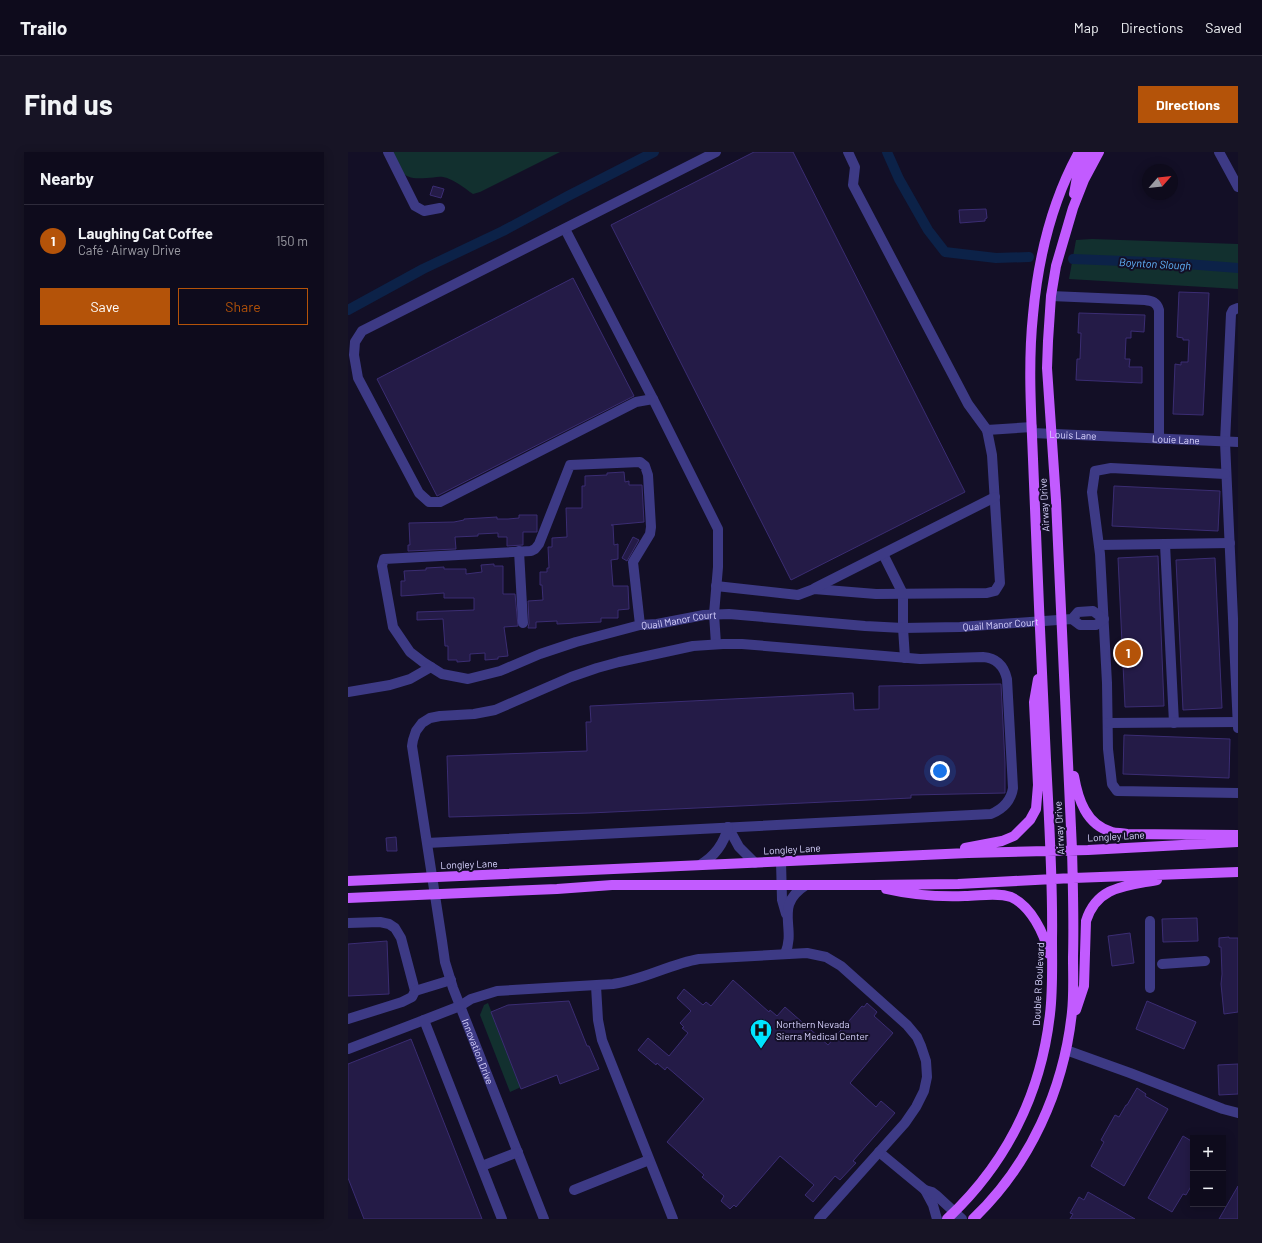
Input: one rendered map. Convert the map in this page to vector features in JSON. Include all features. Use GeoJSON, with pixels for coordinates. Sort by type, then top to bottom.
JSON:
{"type":"FeatureCollection","features":[{"type":"Feature","properties":{"kind":"main road","name":"Airway Drive"},"geometry":{"type":"LineString","coordinates":[[1052,864],[1032,430],[1032,316],[1046,240],[1054,210],[1079,152]]}},
{"type":"Feature","properties":{"kind":"main road"},"geometry":{"type":"LineString","coordinates":[[1073,208],[1077,178],[1089,152]]}},
{"type":"Feature","properties":{"kind":"main road","name":"Airway Drive"},"geometry":{"type":"LineString","coordinates":[[1073,878],[1056,500],[1047,368],[1048,327],[1056,266],[1073,208],[1084,180],[1099,152]]}},
{"type":"Feature","properties":{"kind":"main road"},"geometry":{"type":"LineString","coordinates":[[932,855],[1002,841],[1014,836],[1030,820],[1036,809],[1038,797],[1034,702],[1038,679],[1042,670]]}},
{"type":"Feature","properties":{"kind":"main road"},"geometry":{"type":"LineString","coordinates":[[1067,740],[1076,787],[1081,804],[1092,820],[1102,827],[1112,832],[1127,834],[1238,835]]}},
{"type":"Feature","properties":{"kind":"main road","name":"Longley Lane"},"geometry":{"type":"LineString","coordinates":[[348,881],[1238,842]]}},
{"type":"Feature","properties":{"kind":"main road","name":"Double R Boulevard"},"geometry":{"type":"LineString","coordinates":[[947,1219],[958,1215],[1003,1152],[1020,1123],[1029,1102],[1048,1030],[1051,1002],[1052,864]]}},
{"type":"Feature","properties":{"kind":"main road"},"geometry":{"type":"LineString","coordinates":[[348,898],[627,885],[958,884],[1238,872]]}},
{"type":"Feature","properties":{"kind":"main road"},"geometry":{"type":"LineString","coordinates":[[1070,1027],[1084,986],[1086,921],[1089,911],[1094,903],[1102,896],[1115,889],[1181,874]]}},
{"type":"Feature","properties":{"kind":"main road"},"geometry":{"type":"LineString","coordinates":[[973,1219],[998,1192],[1032,1142],[1048,1107],[1066,1050],[1073,994],[1073,878]]}},
{"type":"Feature","properties":{"kind":"main road"},"geometry":{"type":"LineString","coordinates":[[873,885],[904,893],[934,896],[1001,894],[1011,898],[1022,904],[1040,929],[1049,952],[1052,972]]}},
{"type":"Feature","properties":{"kind":"street"},"geometry":{"type":"LineString","coordinates":[[388,152],[415,206],[424,211],[440,208]]}},
{"type":"Feature","properties":{"kind":"street"},"geometry":{"type":"LineString","coordinates":[[653,399],[636,402],[440,502],[429,502],[419,492],[358,378],[354,355],[355,342],[362,331],[716,152]]}},
{"type":"Feature","properties":{"kind":"street"},"geometry":{"type":"LineString","coordinates":[[814,589],[876,594],[987,593],[995,591],[1000,583],[992,455],[987,430],[968,404],[853,185],[855,167],[848,152]]}},
{"type":"Feature","properties":{"kind":"street"},"geometry":{"type":"LineString","coordinates":[[1219,152],[1238,188]]}},
{"type":"Feature","properties":{"kind":"street"},"geometry":{"type":"LineString","coordinates":[[565,229],[718,529],[714,614],[716,644]]}},
{"type":"Feature","properties":{"kind":"street"},"geometry":{"type":"LineString","coordinates":[[1051,296],[1145,300],[1154,302],[1158,306],[1159,439]]}},
{"type":"Feature","properties":{"kind":"street"},"geometry":{"type":"LineString","coordinates":[[1238,308],[1233,310],[1231,314],[1225,442],[1225,474],[1230,543],[1235,585],[1238,728]]}},
{"type":"Feature","properties":{"kind":"street","name":"Louis Lane"},"geometry":{"type":"LineString","coordinates":[[987,430],[1032,430],[1052,434],[1114,436]]}},
{"type":"Feature","properties":{"kind":"street","name":"Louie Lane"},"geometry":{"type":"LineString","coordinates":[[1114,436],[1238,442]]}},
{"type":"Feature","properties":{"kind":"street"},"geometry":{"type":"LineString","coordinates":[[523,622],[519,552],[531,551],[539,544],[570,465],[640,462],[645,466],[648,475],[651,528],[650,534],[633,562],[640,625]]}},
{"type":"Feature","properties":{"kind":"street"},"geometry":{"type":"LineString","coordinates":[[1225,474],[1111,468],[1095,471],[1092,492],[1099,545],[1104,619],[1108,749],[1112,784],[1117,792],[1238,793]]}},
{"type":"Feature","properties":{"kind":"street"},"geometry":{"type":"LineString","coordinates":[[716,586],[798,595],[814,589],[995,497]]}},
{"type":"Feature","properties":{"kind":"street"},"geometry":{"type":"LineString","coordinates":[[1099,545],[1230,543]]}},
{"type":"Feature","properties":{"kind":"street"},"geometry":{"type":"LineString","coordinates":[[1165,544],[1174,723]]}},
{"type":"Feature","properties":{"kind":"street","name":"Quail Manor Court"},"geometry":{"type":"LineString","coordinates":[[519,552],[384,559],[382,566],[393,627],[410,652],[442,674],[468,679],[500,671],[540,654],[576,642],[640,625],[657,624],[714,614],[904,628],[960,627],[1062,620],[1072,620],[1080,625],[1096,625],[1104,619]]}},
{"type":"Feature","properties":{"kind":"street"},"geometry":{"type":"LineString","coordinates":[[883,554],[903,594],[905,658]]}},
{"type":"Feature","properties":{"kind":"street","name":"Innovation Drive"},"geometry":{"type":"LineString","coordinates":[[427,843],[986,814],[996,812],[1005,806],[1010,798],[1013,788],[1007,679],[1004,669],[997,661],[988,657],[931,659],[742,644],[693,646],[597,668],[571,677],[495,710],[474,714],[435,716],[426,720],[416,731],[412,740],[412,746],[445,962],[460,1006],[544,1219]]}},
{"type":"Feature","properties":{"kind":"street"},"geometry":{"type":"LineString","coordinates":[[348,692],[397,682],[410,678],[431,667]]}},
{"type":"Feature","properties":{"kind":"street"},"geometry":{"type":"LineString","coordinates":[[1108,724],[1238,722]]}},
{"type":"Feature","properties":{"kind":"street"},"geometry":{"type":"LineString","coordinates":[[728,828],[739,847],[755,862]]}},
{"type":"Feature","properties":{"kind":"street"},"geometry":{"type":"LineString","coordinates":[[700,865],[717,851],[728,828]]}},
{"type":"Feature","properties":{"kind":"street"},"geometry":{"type":"LineString","coordinates":[[781,861],[782,904],[787,916]]}},
{"type":"Feature","properties":{"kind":"street"},"geometry":{"type":"LineString","coordinates":[[785,954],[788,943],[787,910],[790,900],[806,885]]}},
{"type":"Feature","properties":{"kind":"street"},"geometry":{"type":"LineString","coordinates":[[1150,921],[1150,988]]}},
{"type":"Feature","properties":{"kind":"street"},"geometry":{"type":"LineString","coordinates":[[348,923],[380,922],[389,924],[395,928],[401,938],[415,992]]}},
{"type":"Feature","properties":{"kind":"street"},"geometry":{"type":"LineString","coordinates":[[348,1049],[460,1006],[471,999],[490,992],[501,990],[596,986],[625,982],[685,962],[699,959],[814,953],[826,957],[837,963],[907,1025],[917,1037],[921,1046],[927,1070],[924,1090],[911,1115],[819,1219]]}},
{"type":"Feature","properties":{"kind":"street"},"geometry":{"type":"LineString","coordinates":[[1162,964],[1205,961]]}},
{"type":"Feature","properties":{"kind":"street"},"geometry":{"type":"LineString","coordinates":[[348,1019],[402,1002],[412,997],[415,992],[451,980]]}},
{"type":"Feature","properties":{"kind":"street"},"geometry":{"type":"LineString","coordinates":[[596,986],[599,1027],[602,1040],[673,1219]]}},
{"type":"Feature","properties":{"kind":"street"},"geometry":{"type":"LineString","coordinates":[[424,1020],[502,1219]]}},
{"type":"Feature","properties":{"kind":"street"},"geometry":{"type":"LineString","coordinates":[[1066,1050],[1223,1109],[1238,1113]]}},
{"type":"Feature","properties":{"kind":"street"},"geometry":{"type":"LineString","coordinates":[[482,1166],[518,1152]]}},
{"type":"Feature","properties":{"kind":"street"},"geometry":{"type":"LineString","coordinates":[[879,1152],[925,1190],[933,1205],[936,1219]]}},
{"type":"Feature","properties":{"kind":"street"},"geometry":{"type":"LineString","coordinates":[[574,1190],[649,1160]]}},
{"type":"Feature","properties":{"kind":"street"},"geometry":{"type":"LineString","coordinates":[[925,1190],[936,1195],[958,1215]]}},
{"type":"Feature","properties":{"kind":"green space"},"geometry":{"type":"Polygon","coordinates":[[[392,152],[560,152],[480,192],[473,194],[447,178],[412,178],[407,176],[401,170],[392,152]]]}},
{"type":"Feature","properties":{"kind":"green space"},"geometry":{"type":"Polygon","coordinates":[[[1092,239],[1238,244],[1238,289],[1069,279],[1076,240],[1092,239]]]}},
{"type":"Feature","properties":{"kind":"green space"},"geometry":{"type":"Polygon","coordinates":[[[488,1003],[521,1087],[510,1092],[480,1015],[484,1005],[488,1003]]]}},
{"type":"Feature","properties":{"kind":"building"},"geometry":{"type":"Polygon","coordinates":[[[754,152],[793,152],[965,492],[791,580],[611,225],[754,152]]]}},
{"type":"Feature","properties":{"kind":"building"},"geometry":{"type":"Polygon","coordinates":[[[433,186],[444,189],[441,198],[430,195],[433,186]]]}},
{"type":"Feature","properties":{"kind":"building"},"geometry":{"type":"Polygon","coordinates":[[[986,209],[987,218],[985,221],[960,223],[959,210],[986,209]]]}},
{"type":"Feature","properties":{"kind":"building"},"geometry":{"type":"Polygon","coordinates":[[[573,278],[634,396],[437,496],[377,379],[573,278]]]}},
{"type":"Feature","properties":{"kind":"building"},"geometry":{"type":"Polygon","coordinates":[[[1179,292],[1209,293],[1203,415],[1173,414],[1175,364],[1181,365],[1181,362],[1188,362],[1189,340],[1183,340],[1183,338],[1177,337],[1179,292]]]}},
{"type":"Feature","properties":{"kind":"building"},"geometry":{"type":"Polygon","coordinates":[[[1079,313],[1145,315],[1144,332],[1131,331],[1131,338],[1126,338],[1125,359],[1130,359],[1129,367],[1142,367],[1142,383],[1076,380],[1077,359],[1080,359],[1081,333],[1078,333],[1079,313]]]}},
{"type":"Feature","properties":{"kind":"building"},"geometry":{"type":"Polygon","coordinates":[[[624,472],[625,482],[629,481],[629,485],[642,485],[644,522],[611,525],[613,525],[614,545],[618,544],[618,559],[611,560],[613,586],[628,586],[629,609],[618,610],[618,618],[601,618],[601,622],[557,624],[557,621],[536,622],[536,628],[528,628],[528,601],[543,600],[542,585],[540,585],[540,572],[547,572],[547,568],[549,568],[548,547],[552,547],[552,538],[567,537],[566,508],[582,508],[582,486],[585,486],[585,476],[607,475],[607,473],[624,472]]]}},
{"type":"Feature","properties":{"kind":"building"},"geometry":{"type":"Polygon","coordinates":[[[1114,486],[1220,491],[1218,531],[1112,526],[1114,486]]]}},
{"type":"Feature","properties":{"kind":"building"},"geometry":{"type":"Polygon","coordinates":[[[519,515],[537,515],[537,532],[523,532],[523,545],[507,546],[507,537],[498,537],[498,533],[478,534],[478,536],[455,537],[456,549],[408,551],[408,545],[410,545],[409,523],[454,522],[464,519],[497,517],[497,519],[508,519],[519,518],[519,515]]]}},
{"type":"Feature","properties":{"kind":"building"},"geometry":{"type":"Polygon","coordinates":[[[633,537],[639,540],[627,561],[622,558],[633,537]]]}},
{"type":"Feature","properties":{"kind":"building"},"geometry":{"type":"Polygon","coordinates":[[[1158,556],[1164,706],[1125,707],[1118,558],[1158,556]]]}},
{"type":"Feature","properties":{"kind":"building"},"geometry":{"type":"Polygon","coordinates":[[[1215,558],[1222,708],[1183,710],[1176,560],[1215,558]]]}},
{"type":"Feature","properties":{"kind":"building"},"geometry":{"type":"Polygon","coordinates":[[[494,564],[494,566],[503,566],[503,594],[515,594],[518,626],[504,627],[508,656],[498,657],[498,659],[485,660],[485,653],[470,654],[470,661],[457,662],[457,660],[448,660],[448,646],[445,646],[443,619],[417,620],[417,612],[474,610],[474,598],[444,598],[444,593],[401,596],[401,581],[405,581],[404,571],[444,567],[444,569],[466,569],[466,574],[482,572],[481,565],[494,564]]]}},
{"type":"Feature","properties":{"kind":"building"},"geometry":{"type":"Polygon","coordinates":[[[1001,684],[1005,793],[911,795],[911,798],[590,813],[449,817],[447,756],[587,751],[586,722],[591,722],[590,706],[853,693],[854,710],[879,709],[879,686],[1001,684]]]}},
{"type":"Feature","properties":{"kind":"building"},"geometry":{"type":"Polygon","coordinates":[[[1124,735],[1230,739],[1229,778],[1123,774],[1124,735]]]}},
{"type":"Feature","properties":{"kind":"building"},"geometry":{"type":"Polygon","coordinates":[[[396,837],[397,851],[387,851],[386,838],[396,837]]]}},
{"type":"Feature","properties":{"kind":"building"},"geometry":{"type":"Polygon","coordinates":[[[1197,918],[1198,941],[1163,942],[1162,919],[1197,918]]]}},
{"type":"Feature","properties":{"kind":"building"},"geometry":{"type":"Polygon","coordinates":[[[1130,933],[1134,963],[1112,966],[1108,936],[1130,933]]]}},
{"type":"Feature","properties":{"kind":"building"},"geometry":{"type":"Polygon","coordinates":[[[1219,938],[1238,938],[1238,1012],[1224,1014],[1221,984],[1221,947],[1219,947],[1219,938]]]}},
{"type":"Feature","properties":{"kind":"building"},"geometry":{"type":"Polygon","coordinates":[[[387,941],[389,994],[348,996],[348,944],[387,941]]]}},
{"type":"Feature","properties":{"kind":"building"},"geometry":{"type":"Polygon","coordinates":[[[733,980],[769,1012],[770,1010],[777,1016],[785,1007],[828,1045],[862,1006],[864,1007],[867,1003],[877,1012],[874,1016],[893,1033],[850,1083],[876,1107],[881,1101],[895,1113],[853,1161],[856,1163],[840,1180],[835,1176],[813,1202],[805,1195],[814,1185],[780,1156],[736,1207],[734,1205],[730,1209],[721,1201],[724,1196],[702,1177],[704,1175],[667,1142],[704,1099],[667,1067],[665,1070],[657,1063],[656,1065],[638,1050],[648,1038],[669,1056],[688,1033],[682,1028],[684,1027],[680,1023],[691,1011],[677,998],[684,989],[703,1005],[706,1002],[711,1006],[733,980]]]}},
{"type":"Feature","properties":{"kind":"building"},"geometry":{"type":"Polygon","coordinates":[[[569,1001],[587,1046],[589,1046],[599,1069],[560,1084],[557,1075],[521,1089],[491,1012],[508,1005],[569,1001]]]}},
{"type":"Feature","properties":{"kind":"building"},"geometry":{"type":"Polygon","coordinates":[[[1147,1001],[1196,1022],[1184,1049],[1136,1029],[1147,1001]]]}},
{"type":"Feature","properties":{"kind":"building"},"geometry":{"type":"Polygon","coordinates":[[[411,1039],[482,1219],[364,1219],[348,1178],[348,1064],[411,1039]]]}},
{"type":"Feature","properties":{"kind":"building"},"geometry":{"type":"Polygon","coordinates":[[[1238,1064],[1238,1094],[1219,1095],[1218,1065],[1238,1064]]]}},
{"type":"Feature","properties":{"kind":"building"},"geometry":{"type":"Polygon","coordinates":[[[1137,1088],[1146,1094],[1145,1096],[1168,1109],[1124,1186],[1091,1166],[1104,1142],[1101,1140],[1115,1115],[1119,1117],[1137,1088]]]}},
{"type":"Feature","properties":{"kind":"building"},"geometry":{"type":"Polygon","coordinates":[[[1183,1136],[1190,1140],[1190,1188],[1186,1195],[1183,1194],[1172,1212],[1148,1198],[1183,1136]]]}},
{"type":"Feature","properties":{"kind":"building"},"geometry":{"type":"Polygon","coordinates":[[[1238,1186],[1238,1219],[1219,1219],[1238,1186]]]}},
{"type":"Feature","properties":{"kind":"building"},"geometry":{"type":"Polygon","coordinates":[[[1088,1192],[1135,1219],[1070,1219],[1073,1214],[1070,1213],[1079,1197],[1084,1200],[1088,1192]]]}},
{"type":"Feature","properties":{"kind":"waterway"},"geometry":{"type":"LineString","coordinates":[[348,310],[423,269],[503,231],[654,152]]}},
{"type":"Feature","properties":{"kind":"waterway"},"geometry":{"type":"LineString","coordinates":[[887,152],[899,179],[928,230],[945,252],[996,258],[1029,257]]}},
{"type":"Feature","properties":{"kind":"waterway","name":"Boynton Slough"},"geometry":{"type":"LineString","coordinates":[[1073,259],[1174,263],[1238,268]]}},
{"type":"Feature","properties":{"kind":"place","name":"Laughing Cat Coffee"},"geometry":{"type":"Point","coordinates":[1128,653]}},
{"type":"Feature","properties":{"kind":"place","name":"Northern Nevada Sierra Medical Center"},"geometry":{"type":"Point","coordinates":[761,1050]}}]}
